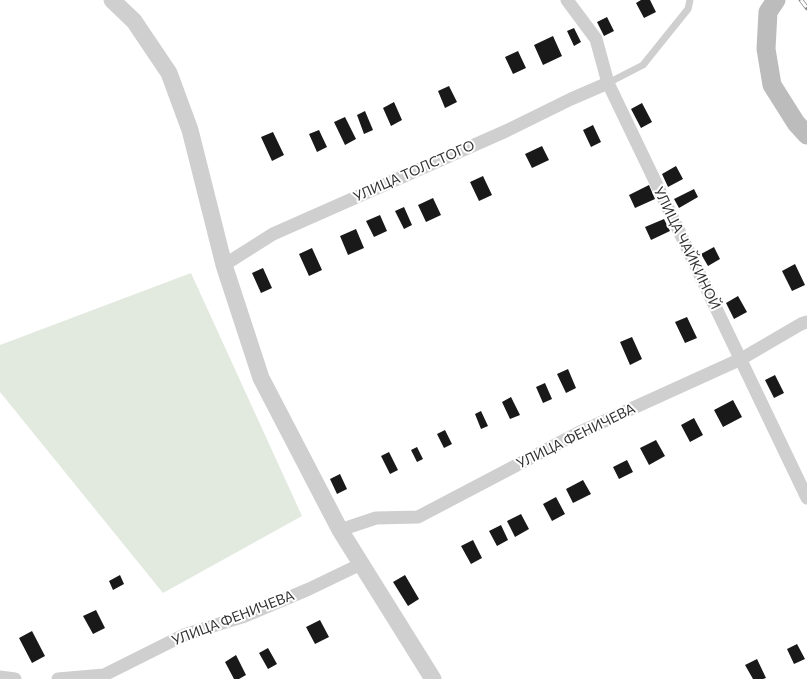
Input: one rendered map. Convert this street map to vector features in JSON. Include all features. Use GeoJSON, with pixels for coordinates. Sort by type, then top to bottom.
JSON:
{"type":"FeatureCollection","features":[{"type":"Feature","properties":{"kind":"main road"},"geometry":{"type":"LineString","coordinates":[[776,0],[768,12],[766,49],[772,85],[796,123],[807,135]]}},
{"type":"Feature","properties":{"kind":"street"},"geometry":{"type":"LineString","coordinates":[[112,0],[134,21],[169,72],[190,130],[224,265],[261,378],[340,530],[433,679]]}},
{"type":"Feature","properties":{"kind":"street","name":"УЛИЦА ЧАЙКИНОЙ"},"geometry":{"type":"LineString","coordinates":[[567,0],[596,39],[608,83],[807,498]]}},
{"type":"Feature","properties":{"kind":"street","name":"УЛИЦА ТОЛСТОГО"},"geometry":{"type":"LineString","coordinates":[[224,265],[273,234],[506,131],[571,98],[608,83]]}},
{"type":"Feature","properties":{"kind":"street","name":"УЛИЦА ФЕНИЧЕВА"},"geometry":{"type":"LineString","coordinates":[[340,530],[376,518],[418,517],[578,433],[741,359],[807,322]]}},
{"type":"Feature","properties":{"kind":"street","name":"УЛИЦА ФЕНИЧЕВА"},"geometry":{"type":"LineString","coordinates":[[60,679],[104,675],[184,635],[245,616],[309,589],[361,564]]}},
{"type":"Feature","properties":{"kind":"street"},"geometry":{"type":"LineString","coordinates":[[0,677],[15,679]]}},
{"type":"Feature","properties":{"kind":"lane"},"geometry":{"type":"LineString","coordinates":[[608,83],[643,64],[688,9],[690,0]]}},
{"type":"Feature","properties":{"kind":"shaded area"},"geometry":{"type":"Polygon","coordinates":[[[191,273],[302,516],[163,593],[0,392],[0,345],[191,273]]]}},
{"type":"Feature","properties":{"kind":"building"},"geometry":{"type":"Polygon","coordinates":[[[641,0],[650,0],[656,12],[644,18],[636,3],[641,0]]]}},
{"type":"Feature","properties":{"kind":"building"},"geometry":{"type":"Polygon","coordinates":[[[607,17],[614,31],[604,36],[597,22],[607,17]]]}},
{"type":"Feature","properties":{"kind":"building"},"geometry":{"type":"Polygon","coordinates":[[[574,28],[581,42],[574,46],[567,31],[574,28]]]}},
{"type":"Feature","properties":{"kind":"building"},"geometry":{"type":"Polygon","coordinates":[[[553,36],[562,56],[543,65],[534,45],[553,36]]]}},
{"type":"Feature","properties":{"kind":"building"},"geometry":{"type":"Polygon","coordinates":[[[518,51],[526,68],[513,74],[505,57],[518,51]]]}},
{"type":"Feature","properties":{"kind":"building"},"geometry":{"type":"Polygon","coordinates":[[[449,86],[457,102],[445,108],[438,91],[449,86]]]}},
{"type":"Feature","properties":{"kind":"building"},"geometry":{"type":"Polygon","coordinates":[[[394,102],[402,120],[391,126],[383,108],[394,102]]]}},
{"type":"Feature","properties":{"kind":"building"},"geometry":{"type":"Polygon","coordinates":[[[642,103],[652,122],[641,128],[631,109],[642,103]]]}},
{"type":"Feature","properties":{"kind":"building"},"geometry":{"type":"Polygon","coordinates":[[[365,111],[373,130],[364,134],[357,115],[365,111]]]}},
{"type":"Feature","properties":{"kind":"building"},"geometry":{"type":"Polygon","coordinates":[[[345,117],[356,139],[345,145],[334,122],[345,117]]]}},
{"type":"Feature","properties":{"kind":"building"},"geometry":{"type":"Polygon","coordinates":[[[593,125],[601,142],[591,147],[583,130],[593,125]]]}},
{"type":"Feature","properties":{"kind":"building"},"geometry":{"type":"Polygon","coordinates":[[[319,130],[327,147],[317,152],[309,134],[319,130]]]}},
{"type":"Feature","properties":{"kind":"building"},"geometry":{"type":"Polygon","coordinates":[[[273,132],[284,155],[272,161],[261,137],[273,132]]]}},
{"type":"Feature","properties":{"kind":"building"},"geometry":{"type":"Polygon","coordinates":[[[542,146],[549,160],[532,168],[525,154],[542,146]]]}},
{"type":"Feature","properties":{"kind":"building"},"geometry":{"type":"Polygon","coordinates":[[[676,166],[683,179],[668,187],[662,174],[676,166]]]}},
{"type":"Feature","properties":{"kind":"building"},"geometry":{"type":"Polygon","coordinates":[[[483,176],[492,195],[479,201],[470,182],[483,176]]]}},
{"type":"Feature","properties":{"kind":"building"},"geometry":{"type":"Polygon","coordinates":[[[649,185],[655,199],[635,208],[629,195],[649,185]]]}},
{"type":"Feature","properties":{"kind":"building"},"geometry":{"type":"Polygon","coordinates":[[[694,189],[698,197],[679,208],[674,199],[694,189]]]}},
{"type":"Feature","properties":{"kind":"building"},"geometry":{"type":"Polygon","coordinates":[[[433,198],[441,215],[426,222],[418,205],[433,198]]]}},
{"type":"Feature","properties":{"kind":"building"},"geometry":{"type":"Polygon","coordinates":[[[404,207],[412,225],[404,229],[395,211],[404,207]]]}},
{"type":"Feature","properties":{"kind":"building"},"geometry":{"type":"Polygon","coordinates":[[[380,215],[387,231],[374,237],[366,221],[380,215]]]}},
{"type":"Feature","properties":{"kind":"building"},"geometry":{"type":"Polygon","coordinates":[[[664,219],[670,231],[651,240],[645,227],[664,219]]]}},
{"type":"Feature","properties":{"kind":"building"},"geometry":{"type":"Polygon","coordinates":[[[356,229],[364,248],[348,255],[340,236],[356,229]]]}},
{"type":"Feature","properties":{"kind":"building"},"geometry":{"type":"Polygon","coordinates":[[[714,247],[720,259],[708,266],[701,254],[714,247]]]}},
{"type":"Feature","properties":{"kind":"building"},"geometry":{"type":"Polygon","coordinates":[[[312,248],[322,270],[309,276],[299,254],[312,248]]]}},
{"type":"Feature","properties":{"kind":"building"},"geometry":{"type":"Polygon","coordinates":[[[795,264],[805,285],[792,291],[782,271],[795,264]]]}},
{"type":"Feature","properties":{"kind":"building"},"geometry":{"type":"Polygon","coordinates":[[[263,268],[272,288],[261,293],[252,273],[263,268]]]}},
{"type":"Feature","properties":{"kind":"building"},"geometry":{"type":"Polygon","coordinates":[[[738,296],[747,312],[734,319],[726,303],[738,296]]]}},
{"type":"Feature","properties":{"kind":"building"},"geometry":{"type":"Polygon","coordinates":[[[687,317],[697,338],[685,343],[675,322],[687,317]]]}},
{"type":"Feature","properties":{"kind":"building"},"geometry":{"type":"Polygon","coordinates":[[[632,337],[642,359],[630,365],[620,342],[632,337]]]}},
{"type":"Feature","properties":{"kind":"building"},"geometry":{"type":"Polygon","coordinates":[[[568,369],[576,388],[566,393],[557,374],[568,369]]]}},
{"type":"Feature","properties":{"kind":"building"},"geometry":{"type":"Polygon","coordinates":[[[775,375],[784,393],[774,398],[765,380],[775,375]]]}},
{"type":"Feature","properties":{"kind":"building"},"geometry":{"type":"Polygon","coordinates":[[[545,383],[552,399],[543,403],[536,387],[545,383]]]}},
{"type":"Feature","properties":{"kind":"building"},"geometry":{"type":"Polygon","coordinates":[[[511,397],[520,415],[510,419],[502,402],[511,397]]]}},
{"type":"Feature","properties":{"kind":"building"},"geometry":{"type":"Polygon","coordinates":[[[733,400],[742,417],[723,427],[714,410],[733,400]]]}},
{"type":"Feature","properties":{"kind":"building"},"geometry":{"type":"Polygon","coordinates":[[[481,411],[488,426],[481,429],[475,414],[481,411]]]}},
{"type":"Feature","properties":{"kind":"building"},"geometry":{"type":"Polygon","coordinates":[[[694,418],[703,435],[690,442],[681,425],[694,418]]]}},
{"type":"Feature","properties":{"kind":"building"},"geometry":{"type":"Polygon","coordinates":[[[445,430],[452,444],[444,448],[437,434],[445,430]]]}},
{"type":"Feature","properties":{"kind":"building"},"geometry":{"type":"Polygon","coordinates":[[[656,440],[665,456],[649,465],[640,448],[656,440]]]}},
{"type":"Feature","properties":{"kind":"building"},"geometry":{"type":"Polygon","coordinates":[[[417,447],[423,459],[417,462],[411,450],[417,447]]]}},
{"type":"Feature","properties":{"kind":"building"},"geometry":{"type":"Polygon","coordinates":[[[389,452],[398,470],[390,474],[381,456],[389,452]]]}},
{"type":"Feature","properties":{"kind":"building"},"geometry":{"type":"Polygon","coordinates":[[[627,460],[633,472],[619,479],[613,467],[627,460]]]}},
{"type":"Feature","properties":{"kind":"building"},"geometry":{"type":"Polygon","coordinates":[[[340,474],[347,489],[337,494],[330,479],[340,474]]]}},
{"type":"Feature","properties":{"kind":"building"},"geometry":{"type":"Polygon","coordinates":[[[583,480],[591,494],[573,503],[566,489],[583,480]]]}},
{"type":"Feature","properties":{"kind":"building"},"geometry":{"type":"Polygon","coordinates":[[[556,497],[565,514],[552,521],[543,504],[556,497]]]}},
{"type":"Feature","properties":{"kind":"building"},"geometry":{"type":"Polygon","coordinates":[[[521,514],[529,529],[515,537],[507,521],[521,514]]]}},
{"type":"Feature","properties":{"kind":"building"},"geometry":{"type":"Polygon","coordinates":[[[501,525],[508,540],[497,546],[489,531],[501,525]]]}},
{"type":"Feature","properties":{"kind":"building"},"geometry":{"type":"Polygon","coordinates":[[[473,540],[482,558],[471,564],[461,546],[473,540]]]}},
{"type":"Feature","properties":{"kind":"building"},"geometry":{"type":"Polygon","coordinates":[[[120,575],[124,584],[113,590],[109,581],[120,575]]]}},
{"type":"Feature","properties":{"kind":"building"},"geometry":{"type":"Polygon","coordinates":[[[405,575],[419,599],[408,606],[393,582],[405,575]]]}},
{"type":"Feature","properties":{"kind":"building"},"geometry":{"type":"Polygon","coordinates":[[[96,610],[105,628],[93,634],[83,616],[96,610]]]}},
{"type":"Feature","properties":{"kind":"building"},"geometry":{"type":"Polygon","coordinates":[[[320,620],[329,637],[315,644],[306,627],[320,620]]]}},
{"type":"Feature","properties":{"kind":"building"},"geometry":{"type":"Polygon","coordinates":[[[32,631],[45,656],[32,663],[19,638],[32,631]]]}},
{"type":"Feature","properties":{"kind":"building"},"geometry":{"type":"Polygon","coordinates":[[[797,644],[805,659],[794,664],[787,649],[797,644]]]}},
{"type":"Feature","properties":{"kind":"building"},"geometry":{"type":"Polygon","coordinates":[[[268,648],[277,664],[268,669],[259,653],[268,648]]]}},
{"type":"Feature","properties":{"kind":"building"},"geometry":{"type":"Polygon","coordinates":[[[236,655],[246,675],[239,679],[234,679],[225,662],[236,655]]]}},
{"type":"Feature","properties":{"kind":"building"},"geometry":{"type":"Polygon","coordinates":[[[757,659],[766,678],[753,679],[745,665],[757,659]]]}},
{"type":"Feature","properties":{"kind":"railway"},"geometry":{"type":"LineString","coordinates":[[801,0],[807,8]]}}]}
